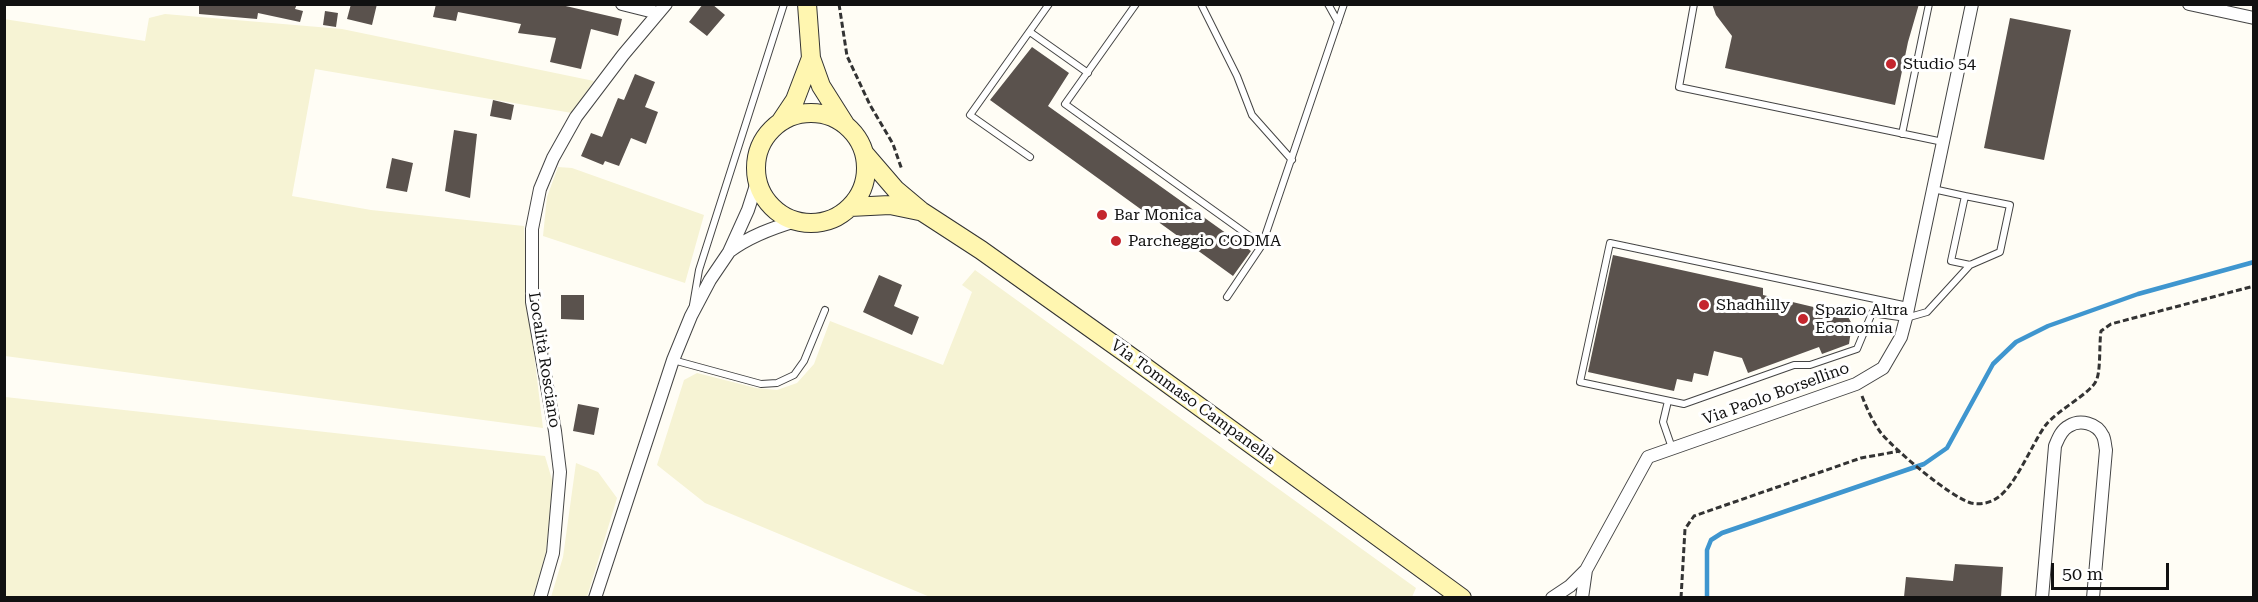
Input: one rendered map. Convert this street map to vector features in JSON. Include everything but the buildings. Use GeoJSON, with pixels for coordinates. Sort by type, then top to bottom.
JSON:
{"type":"FeatureCollection","features":[{"type":"Feature","properties":{"kind":"main road"},"geometry":{"type":"LineString","coordinates":[[807,4],[811,58],[821,86],[846,125],[861,143],[865,154],[866,177],[850,207],[830,220],[807,223],[785,217],[768,202],[757,182],[756,159],[772,128],[792,116],[814,113],[837,119],[846,125]]}},
{"type":"Feature","properties":{"kind":"main road"},"geometry":{"type":"LineString","coordinates":[[781,121],[795,100],[811,58]]}},
{"type":"Feature","properties":{"kind":"main road","name":"Via Tommaso Campanella"},"geometry":{"type":"LineString","coordinates":[[865,154],[896,190],[921,212],[981,250],[1115,345],[1454,595]]}},
{"type":"Feature","properties":{"kind":"main road","name":"Via Tommaso Campanella"},"geometry":{"type":"LineString","coordinates":[[850,207],[890,205],[921,212]]}},
{"type":"Feature","properties":{"kind":"street"},"geometry":{"type":"LineString","coordinates":[[622,4],[662,9]]}},
{"type":"Feature","properties":{"kind":"street","name":"Via Paolo Borsellino"},"geometry":{"type":"LineString","coordinates":[[1552,597],[1570,586],[1586,570],[1648,457],[1856,384],[1883,368],[1901,337],[1972,4]]}},
{"type":"Feature","properties":{"kind":"street"},"geometry":{"type":"LineString","coordinates":[[2189,4],[2253,18]]}},
{"type":"Feature","properties":{"kind":"street","name":"Località Rosciano"},"geometry":{"type":"LineString","coordinates":[[540,597],[553,554],[560,472],[532,302],[532,230],[540,189],[553,158],[576,117],[662,9]]}},
{"type":"Feature","properties":{"kind":"street"},"geometry":{"type":"LineString","coordinates":[[595,597],[673,360],[691,316],[710,280],[729,252],[748,210],[757,182]]}},
{"type":"Feature","properties":{"kind":"street"},"geometry":{"type":"LineString","coordinates":[[729,252],[744,241],[763,232],[796,221]]}},
{"type":"Feature","properties":{"kind":"street"},"geometry":{"type":"LineString","coordinates":[[2042,597],[2055,446],[2060,434],[2069,426],[2082,422],[2095,426],[2103,436],[2106,450],[2093,597]]}},
{"type":"Feature","properties":{"kind":"street","name":"Via Paolo Borsellino"},"geometry":{"type":"LineString","coordinates":[[1582,597],[1586,570]]}},
{"type":"Feature","properties":{"kind":"lane"},"geometry":{"type":"LineString","coordinates":[[691,316],[699,270],[784,4]]}},
{"type":"Feature","properties":{"kind":"lane"},"geometry":{"type":"LineString","coordinates":[[1030,157],[970,115],[1049,4]]}},
{"type":"Feature","properties":{"kind":"lane"},"geometry":{"type":"LineString","coordinates":[[1136,4],[1065,104],[1262,245]]}},
{"type":"Feature","properties":{"kind":"lane"},"geometry":{"type":"LineString","coordinates":[[1201,4],[1237,76],[1252,115],[1292,160]]}},
{"type":"Feature","properties":{"kind":"lane"},"geometry":{"type":"LineString","coordinates":[[1328,4],[1338,22]]}},
{"type":"Feature","properties":{"kind":"lane"},"geometry":{"type":"LineString","coordinates":[[1227,297],[1262,245],[1344,4]]}},
{"type":"Feature","properties":{"kind":"lane"},"geometry":{"type":"LineString","coordinates":[[1694,4],[1679,87],[1942,142]]}},
{"type":"Feature","properties":{"kind":"lane"},"geometry":{"type":"LineString","coordinates":[[1902,134],[1929,4]]}},
{"type":"Feature","properties":{"kind":"lane"},"geometry":{"type":"LineString","coordinates":[[1030,32],[1088,73]]}},
{"type":"Feature","properties":{"kind":"lane"},"geometry":{"type":"LineString","coordinates":[[1907,312],[1610,243],[1580,382],[1684,404],[1794,365],[1810,365],[1857,349],[1872,313],[1927,312],[1971,265],[2000,252],[2010,205],[1933,189]]}},
{"type":"Feature","properties":{"kind":"lane"},"geometry":{"type":"LineString","coordinates":[[1965,196],[1951,261],[1971,265]]}},
{"type":"Feature","properties":{"kind":"lane"},"geometry":{"type":"LineString","coordinates":[[673,360],[761,384],[777,383],[794,375],[804,361],[825,310]]}},
{"type":"Feature","properties":{"kind":"lane"},"geometry":{"type":"LineString","coordinates":[[1668,401],[1663,422],[1672,448]]}},
{"type":"Feature","properties":{"kind":"path"},"geometry":{"type":"LineString","coordinates":[[839,4],[848,56],[870,105],[893,144],[901,164],[902,178]]}},
{"type":"Feature","properties":{"kind":"path"},"geometry":{"type":"LineString","coordinates":[[1856,384],[1881,432],[1900,451],[1961,499],[1974,504],[1986,503],[1999,498],[2011,483],[2044,427],[2056,413],[2090,389],[2097,380],[2102,331],[2111,324],[2253,286]]}},
{"type":"Feature","properties":{"kind":"path"},"geometry":{"type":"LineString","coordinates":[[1681,597],[1685,529],[1694,516],[1862,458],[1900,451]]}},
{"type":"Feature","properties":{"kind":"shaded area"},"geometry":{"type":"Polygon","coordinates":[[[165,14],[342,29],[594,81],[572,113],[315,69],[292,196],[371,210],[524,226],[528,304],[543,428],[5,356],[4,19],[145,41],[149,18],[165,14]]]}},
{"type":"Feature","properties":{"kind":"shaded area"},"geometry":{"type":"Polygon","coordinates":[[[558,167],[572,168],[704,215],[685,283],[543,236],[547,197],[558,167]]]}},
{"type":"Feature","properties":{"kind":"shaded area"},"geometry":{"type":"Polygon","coordinates":[[[975,270],[1416,588],[1412,597],[930,597],[705,503],[657,465],[684,380],[697,373],[756,388],[777,390],[797,383],[814,364],[830,321],[943,365],[972,292],[962,285],[975,270]]]}},
{"type":"Feature","properties":{"kind":"shaded area"},"geometry":{"type":"Polygon","coordinates":[[[5,397],[545,456],[553,483],[546,552],[533,597],[5,597],[5,397]]]}},
{"type":"Feature","properties":{"kind":"shaded area"},"geometry":{"type":"Polygon","coordinates":[[[576,463],[598,472],[617,498],[587,597],[551,597],[563,557],[576,463]]]}},
{"type":"Feature","properties":{"kind":"waterway"},"geometry":{"type":"LineString","coordinates":[[1707,598],[1707,550],[1711,540],[1722,533],[1924,464],[1947,448],[1993,364],[2016,342],[2048,326],[2138,294],[2254,262]]}},
{"type":"Feature","properties":{"kind":"place","name":"Studio 54"},"geometry":{"type":"Point","coordinates":[1891,64]}},
{"type":"Feature","properties":{"kind":"place","name":"Bar Monica"},"geometry":{"type":"Point","coordinates":[1102,215]}},
{"type":"Feature","properties":{"kind":"place","name":"Parcheggio CODMA"},"geometry":{"type":"Point","coordinates":[1116,241]}},
{"type":"Feature","properties":{"kind":"place","name":"Shadhilly"},"geometry":{"type":"Point","coordinates":[1704,305]}},
{"type":"Feature","properties":{"kind":"place","name":"Spazio Altra Economia"},"geometry":{"type":"Point","coordinates":[1803,319]}}]}
